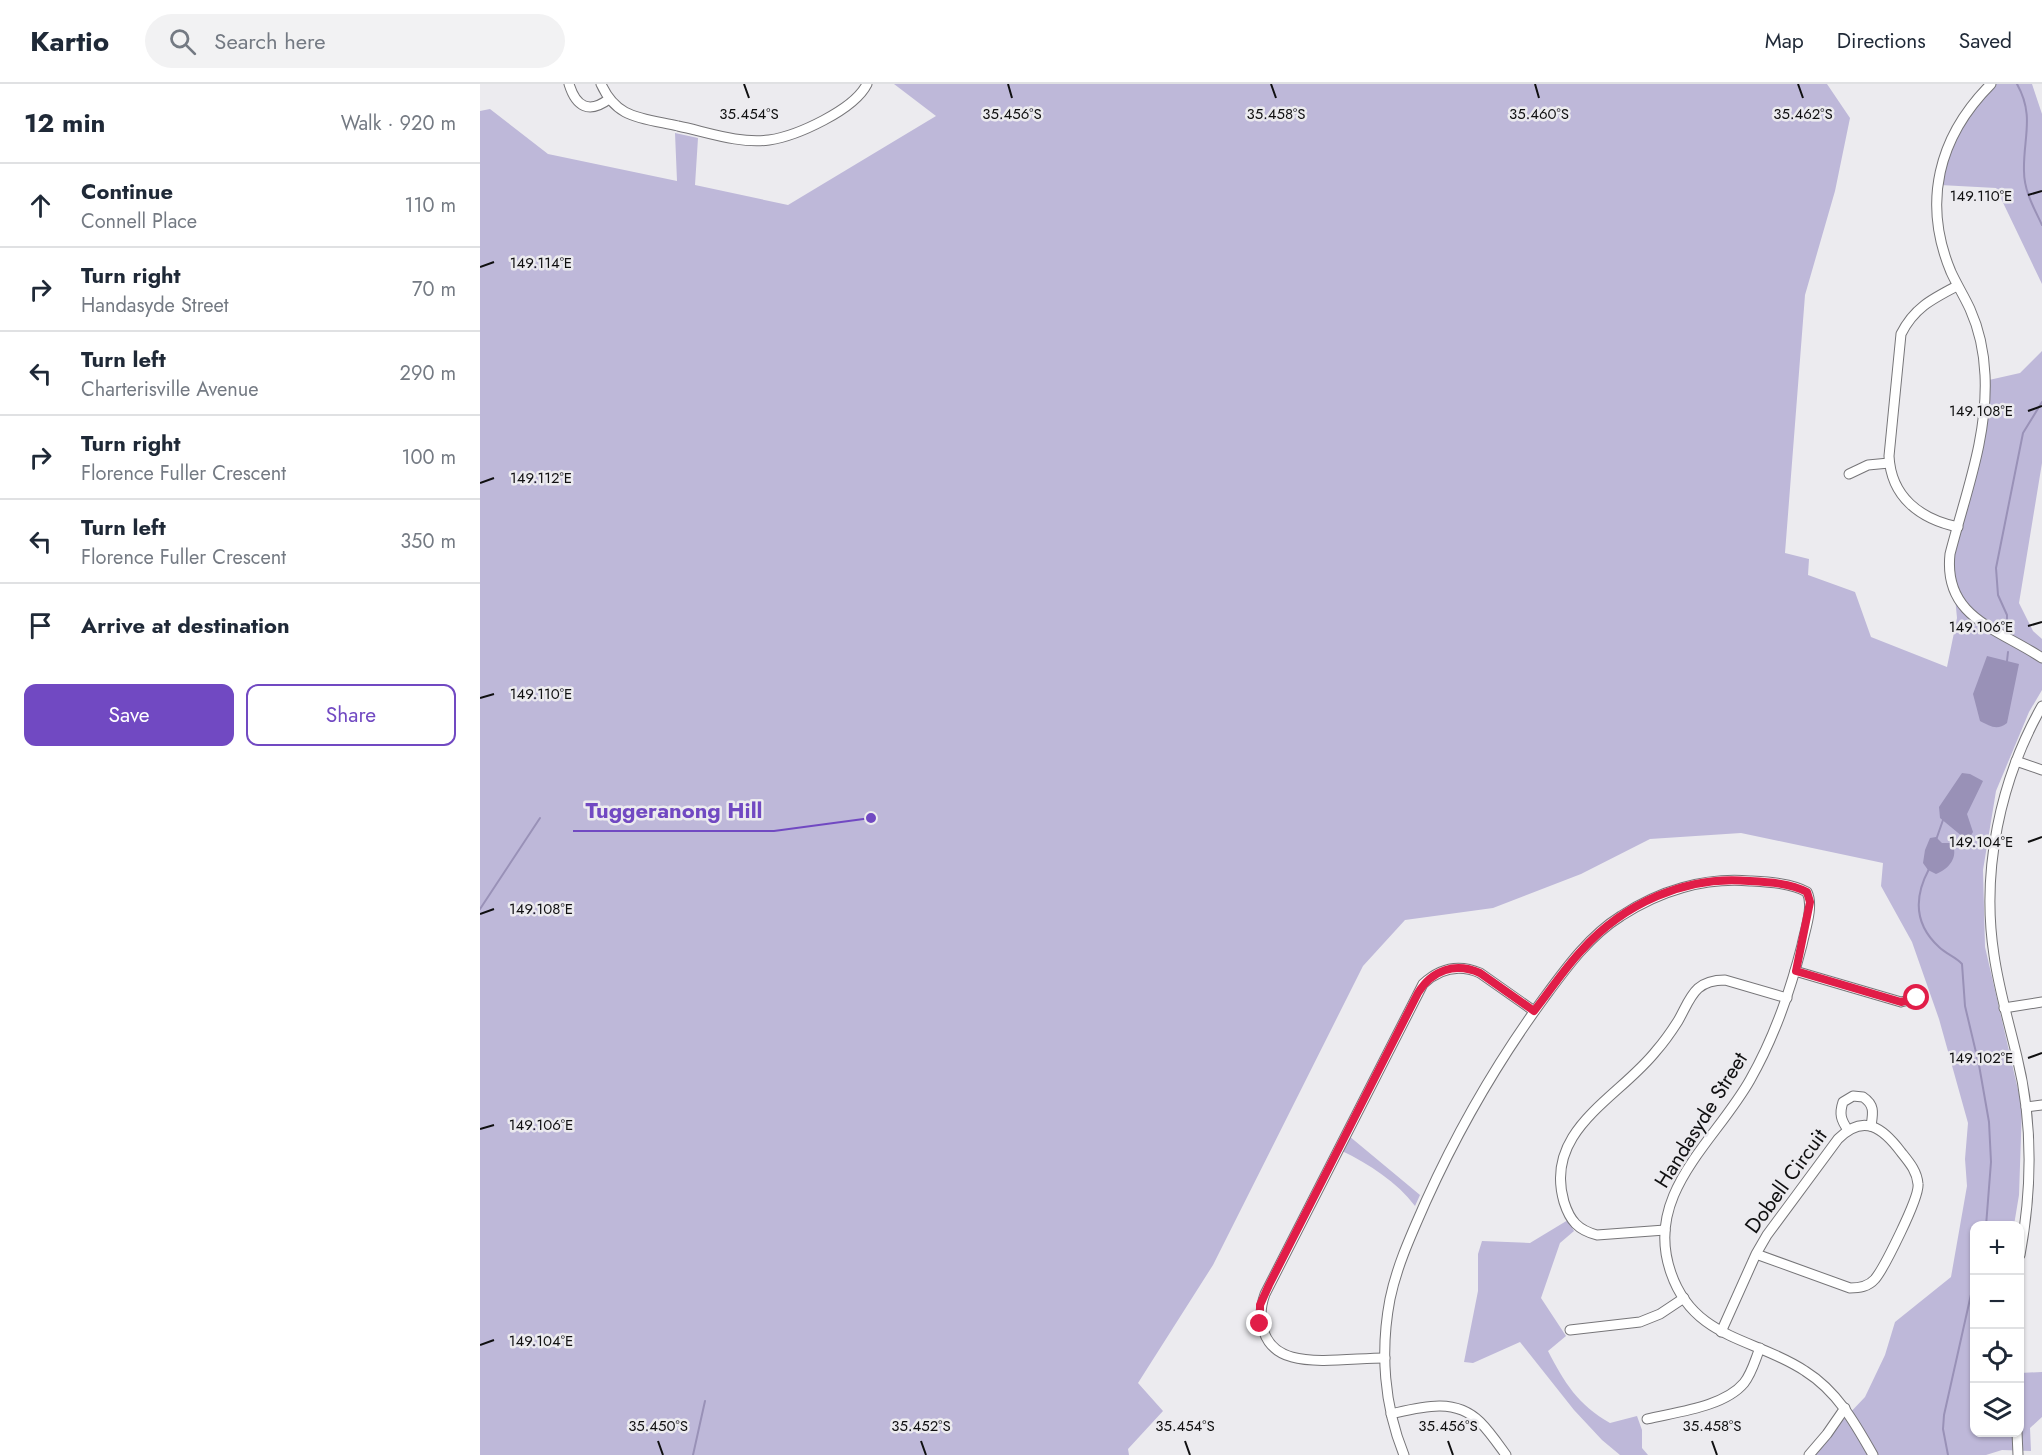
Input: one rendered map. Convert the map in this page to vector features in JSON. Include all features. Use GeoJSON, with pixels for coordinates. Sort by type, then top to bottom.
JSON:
{"type":"FeatureCollection","features":[{"type":"Feature","properties":{"kind":"street"},"geometry":{"type":"LineString","coordinates":[[569,84],[575,98],[585,106],[595,107],[609,99]]}},
{"type":"Feature","properties":{"kind":"street"},"geometry":{"type":"LineString","coordinates":[[601,84],[609,99],[635,117],[741,140],[759,141],[786,137],[803,130],[850,104],[867,84]]}},
{"type":"Feature","properties":{"kind":"street"},"geometry":{"type":"LineString","coordinates":[[1991,84],[1975,100],[1958,124],[1946,150],[1939,178],[1938,230],[1944,254],[1979,334],[1985,374],[1981,436],[1950,554],[1949,568],[1961,604],[1969,614],[2042,658]]}},
{"type":"Feature","properties":{"kind":"street"},"geometry":{"type":"LineString","coordinates":[[1958,286],[1920,307],[1907,321],[1901,334],[1889,463],[1895,484],[1902,497],[1913,508],[1934,520],[1958,527]]}},
{"type":"Feature","properties":{"kind":"street"},"geometry":{"type":"LineString","coordinates":[[1849,474],[1868,465],[1889,463]]}},
{"type":"Feature","properties":{"kind":"street"},"geometry":{"type":"LineString","coordinates":[[2024,1232],[2029,1178],[2026,1107],[2018,1058],[2004,1008],[1994,954],[1990,900],[1997,830],[2016,761],[2042,706]]}},
{"type":"Feature","properties":{"kind":"street"},"geometry":{"type":"LineString","coordinates":[[2016,761],[2042,770]]}},
{"type":"Feature","properties":{"kind":"street","name":"Handasyde Street"},"geometry":{"type":"LineString","coordinates":[[1534,1011],[1581,950],[1599,932],[1620,916],[1657,896],[1715,880],[1769,882],[1807,892],[1810,902],[1796,971],[1774,1032],[1749,1082],[1729,1115],[1677,1185],[1670,1203],[1665,1230],[1666,1257],[1671,1274],[1684,1298],[1700,1317],[1721,1332],[1788,1360],[1824,1385],[1845,1408],[1872,1455]]}},
{"type":"Feature","properties":{"kind":"street"},"geometry":{"type":"LineString","coordinates":[[1385,1358],[1305,1359],[1288,1356],[1278,1350],[1263,1332],[1260,1324],[1260,1311],[1264,1294],[1423,984],[1437,973],[1448,969],[1470,969],[1480,973],[1534,1011],[1488,1082],[1461,1130],[1398,1268],[1390,1299],[1385,1358],[1386,1386],[1391,1414],[1404,1455]]}},
{"type":"Feature","properties":{"kind":"street"},"geometry":{"type":"LineString","coordinates":[[1796,971],[1901,1002],[1917,998]]}},
{"type":"Feature","properties":{"kind":"street"},"geometry":{"type":"LineString","coordinates":[[1665,1230],[1597,1235],[1587,1233],[1574,1224],[1564,1201],[1561,1178],[1563,1162],[1571,1139],[1593,1111],[1623,1087],[1653,1056],[1677,1023],[1692,995],[1702,985],[1716,980],[1725,980],[1787,998]]}},
{"type":"Feature","properties":{"kind":"street"},"geometry":{"type":"LineString","coordinates":[[2004,1008],[2042,1002]]}},
{"type":"Feature","properties":{"kind":"street","name":"Dobell Circuit"},"geometry":{"type":"LineString","coordinates":[[1848,1130],[1842,1121],[1840,1111],[1843,1102],[1853,1095],[1863,1096],[1872,1106],[1874,1110],[1871,1126]]}},
{"type":"Feature","properties":{"kind":"street"},"geometry":{"type":"LineString","coordinates":[[2026,1107],[2042,1105]]}},
{"type":"Feature","properties":{"kind":"street","name":"Dobell Circuit"},"geometry":{"type":"LineString","coordinates":[[1721,1332],[1756,1254],[1767,1235],[1838,1139],[1848,1130],[1871,1126],[1889,1136],[1917,1175],[1919,1186],[1915,1201],[1874,1280],[1861,1288],[1850,1288],[1756,1254]]}},
{"type":"Feature","properties":{"kind":"street"},"geometry":{"type":"LineString","coordinates":[[1570,1330],[1640,1322],[1660,1314],[1684,1298]]}},
{"type":"Feature","properties":{"kind":"street"},"geometry":{"type":"LineString","coordinates":[[1647,1419],[1726,1398],[1745,1382],[1760,1348]]}},
{"type":"Feature","properties":{"kind":"street"},"geometry":{"type":"LineString","coordinates":[[1391,1414],[1425,1406],[1455,1407],[1478,1420],[1506,1455]]}},
{"type":"Feature","properties":{"kind":"street"},"geometry":{"type":"LineString","coordinates":[[1809,1455],[1845,1408]]}},
{"type":"Feature","properties":{"kind":"street"},"geometry":{"type":"LineString","coordinates":[[2010,1437],[2012,1455]]}},
{"type":"Feature","properties":{"kind":"street"},"geometry":{"type":"LineString","coordinates":[[2017,1437],[2018,1455]]}},
{"type":"Feature","properties":{"kind":"shaded area"},"geometry":{"type":"Polygon","coordinates":[[[894,84],[1827,84],[1850,118],[1835,191],[1805,295],[1785,553],[1809,559],[1808,575],[1855,592],[1871,637],[1947,667],[1957,618],[1952,566],[1985,440],[1989,380],[2020,373],[2042,351],[2042,463],[2019,603],[2033,631],[2042,639],[2042,690],[2029,712],[1996,791],[1983,870],[1985,947],[2022,1107],[2019,1195],[2015,1221],[1970,1221],[1970,1437],[2024,1437],[2024,1373],[2042,1372],[2042,1417],[2030,1428],[2031,1451],[2002,1450],[1986,1455],[1810,1455],[1865,1397],[1885,1355],[1895,1322],[1951,1277],[1967,1186],[1965,1159],[1968,1123],[1939,1019],[1912,942],[1881,886],[1883,863],[1741,833],[1650,839],[1581,874],[1493,908],[1405,920],[1363,966],[1213,1265],[1138,1383],[1163,1411],[1128,1449],[1129,1455],[480,1455],[480,111],[490,109],[548,154],[677,181],[675,133],[698,138],[695,185],[788,205],[936,116],[894,84]]]}},
{"type":"Feature","properties":{"kind":"shaded area"},"geometry":{"type":"Polygon","coordinates":[[[1985,84],[2032,84],[2042,114],[2042,284],[1996,188],[1940,185],[1957,129],[1985,84]]]}},
{"type":"Feature","properties":{"kind":"shaded area"},"geometry":{"type":"Polygon","coordinates":[[[1987,656],[2019,664],[2007,723],[2000,727],[1980,721],[1973,694],[1987,656]]]}},
{"type":"Feature","properties":{"kind":"shaded area"},"geometry":{"type":"Polygon","coordinates":[[[1962,773],[1970,774],[1983,781],[1967,814],[1973,832],[1970,837],[1963,837],[1940,818],[1939,807],[1962,773]]]}},
{"type":"Feature","properties":{"kind":"shaded area"},"geometry":{"type":"Polygon","coordinates":[[[1936,837],[1942,843],[1952,843],[1954,853],[1949,866],[1936,874],[1928,870],[1923,863],[1930,838],[1936,837]]]}},
{"type":"Feature","properties":{"kind":"shaded area"},"geometry":{"type":"Polygon","coordinates":[[[1349,1136],[1420,1195],[1415,1206],[1382,1174],[1342,1151],[1349,1136]]]}},
{"type":"Feature","properties":{"kind":"shaded area"},"geometry":{"type":"Polygon","coordinates":[[[1568,1220],[1574,1231],[1560,1243],[1541,1298],[1566,1336],[1548,1351],[1573,1392],[1589,1409],[1610,1423],[1637,1416],[1642,1430],[1642,1448],[1648,1455],[1620,1455],[1602,1440],[1574,1410],[1520,1342],[1473,1363],[1464,1362],[1478,1291],[1478,1254],[1482,1241],[1530,1243],[1568,1220]]]}},
{"type":"Feature","properties":{"kind":"waterway"},"geometry":{"type":"LineString","coordinates":[[2017,84],[2026,106],[2027,117],[2024,159],[2026,185],[2042,225]]}},
{"type":"Feature","properties":{"kind":"waterway"},"geometry":{"type":"LineString","coordinates":[[2007,623],[2007,615],[1998,595],[1996,568],[2023,433],[2042,402]]}},
{"type":"Feature","properties":{"kind":"waterway"},"geometry":{"type":"LineString","coordinates":[[2007,661],[2008,652]]}},
{"type":"Feature","properties":{"kind":"waterway"},"geometry":{"type":"LineString","coordinates":[[480,909],[540,818]]}},
{"type":"Feature","properties":{"kind":"waterway"},"geometry":{"type":"LineString","coordinates":[[1936,840],[1943,820]]}},
{"type":"Feature","properties":{"kind":"waterway"},"geometry":{"type":"LineString","coordinates":[[1929,869],[1919,900],[1921,920],[1931,938],[1962,964],[1965,1006],[1989,1122],[1991,1162],[1986,1221]]}},
{"type":"Feature","properties":{"kind":"waterway"},"geometry":{"type":"LineString","coordinates":[[1948,1455],[1943,1429],[1944,1415],[1970,1299]]}},
{"type":"Feature","properties":{"kind":"waterway"},"geometry":{"type":"LineString","coordinates":[[693,1455],[705,1401]]}},
{"type":"Feature","properties":{"kind":"place","name":"Tuggeranong Hill"},"geometry":{"type":"Point","coordinates":[871,818]}},
{"type":"Feature","properties":{"kind":"route"},"geometry":{"type":"LineString","coordinates":[[1260,1324],[1260,1305],[1264,1294],[1418,993],[1423,984],[1437,973],[1454,968],[1470,969],[1480,973],[1534,1011],[1581,950],[1620,916],[1657,896],[1679,888],[1715,880],[1745,880],[1769,882],[1803,889],[1807,892],[1810,902],[1796,971],[1901,1002],[1917,998]]}}]}
